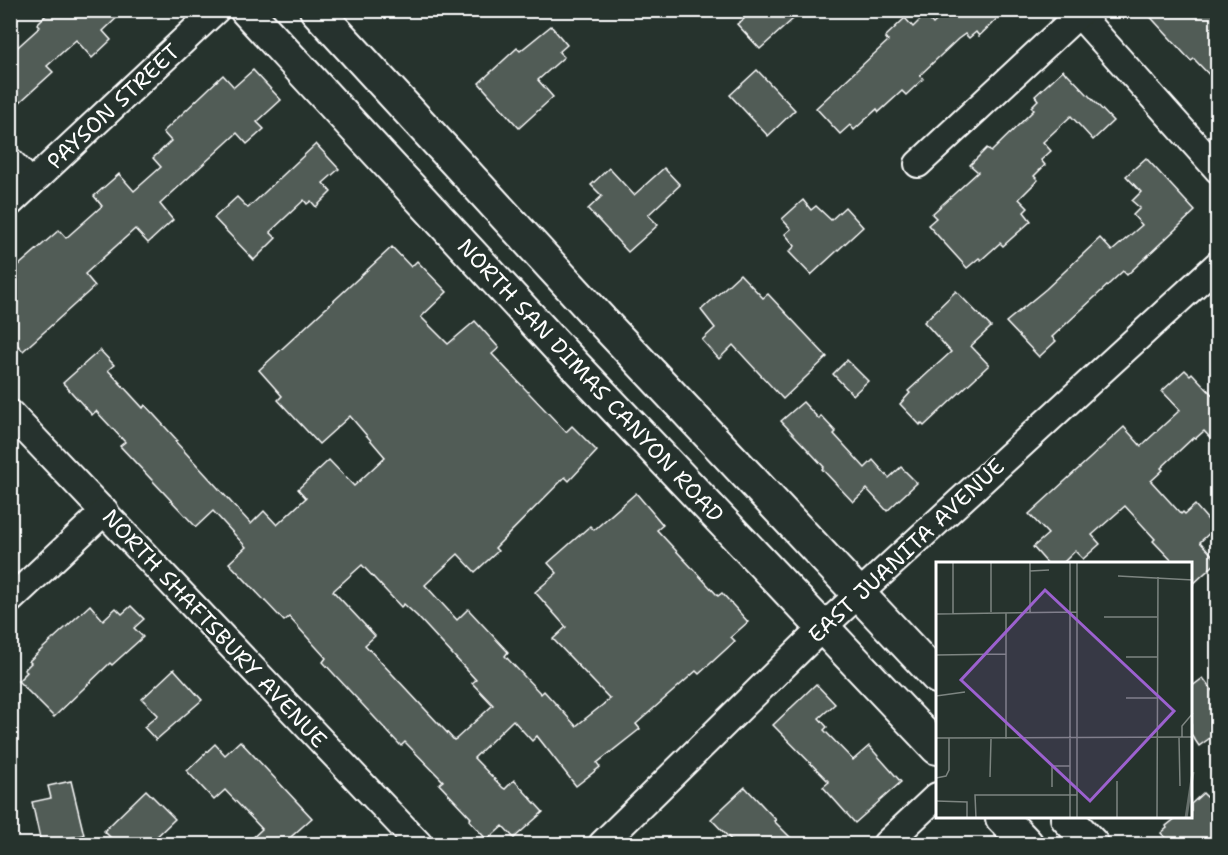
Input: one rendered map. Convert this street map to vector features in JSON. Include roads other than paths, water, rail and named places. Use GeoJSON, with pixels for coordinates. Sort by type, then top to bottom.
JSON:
{"type":"FeatureCollection","features":[{"type":"Feature","properties":{"kind":"main road","name":"NORTH SAN DIMAS CANYON ROAD"},"geometry":{"type":"LineString","coordinates":[[246,10],[565,355],[936,747]]}},
{"type":"Feature","properties":{"kind":"main road"},"geometry":{"type":"LineString","coordinates":[[316,10],[601,320],[936,676]]}},
{"type":"Feature","properties":{"kind":"main road"},"geometry":{"type":"LineString","coordinates":[[1003,819],[1028,844]]}},
{"type":"Feature","properties":{"kind":"main road"},"geometry":{"type":"LineString","coordinates":[[1068,819],[1092,844]]}},
{"type":"Feature","properties":{"kind":"street","name":"PAYSON STREET"},"geometry":{"type":"LineString","coordinates":[[10,203],[216,10]]}},
{"type":"Feature","properties":{"kind":"street"},"geometry":{"type":"LineString","coordinates":[[918,164],[1077,12],[1218,170]]}},
{"type":"Feature","properties":{"kind":"street"},"geometry":{"type":"LineString","coordinates":[[10,161],[31,183]]}},
{"type":"Feature","properties":{"kind":"street","name":"EAST JUANITA AVENUE"},"geometry":{"type":"LineString","coordinates":[[602,844],[859,592],[1218,264]]}},
{"type":"Feature","properties":{"kind":"street","name":"NORTH SHAFTSBURY AVENUE"},"geometry":{"type":"LineString","coordinates":[[10,413],[418,844]]}},
{"type":"Feature","properties":{"kind":"street"},"geometry":{"type":"LineString","coordinates":[[10,600],[105,511]]}},
{"type":"Feature","properties":{"kind":"street"},"geometry":{"type":"LineString","coordinates":[[886,844],[936,797]]}}]}
